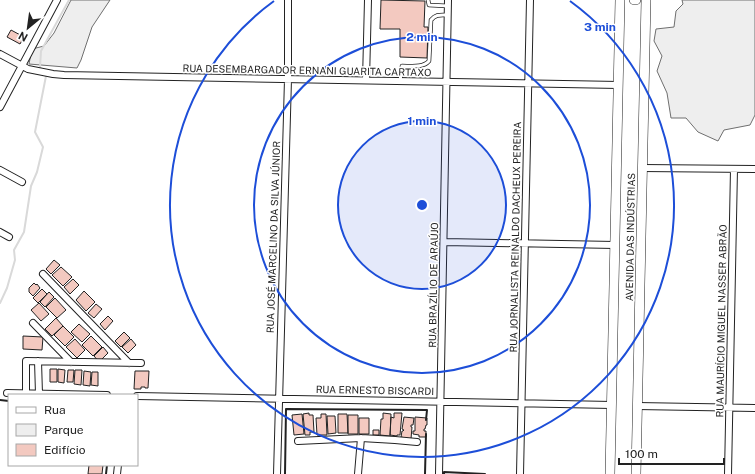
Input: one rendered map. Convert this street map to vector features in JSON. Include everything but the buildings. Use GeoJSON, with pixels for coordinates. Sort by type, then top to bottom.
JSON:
{"type":"FeatureCollection","features":[{"type":"Feature","properties":{"kind":"main road","name":"AVENIDA DAS INDÚSTRIAS"},"geometry":{"type":"LineString","coordinates":[[610,474],[620,0]]}},
{"type":"Feature","properties":{"kind":"main road","name":"AVENIDA DAS INDÚSTRIAS"},"geometry":{"type":"LineString","coordinates":[[636,474],[646,0]]}},
{"type":"Feature","properties":{"kind":"street"},"geometry":{"type":"LineString","coordinates":[[0,107],[57,0]]}},
{"type":"Feature","properties":{"kind":"street","name":"RUA JOSÉ MARCELINO DA SILVA JÚNIOR"},"geometry":{"type":"LineString","coordinates":[[277,474],[288,79],[288,0]]}},
{"type":"Feature","properties":{"kind":"street"},"geometry":{"type":"LineString","coordinates":[[366,80],[368,0]]}},
{"type":"Feature","properties":{"kind":"street","name":"RUA JORNALISTA REINALDO DACHEUX PEREIRA"},"geometry":{"type":"LineString","coordinates":[[520,474],[530,0]]}},
{"type":"Feature","properties":{"kind":"street","name":"RUA BRAZÍLIO DE ARAÚJO"},"geometry":{"type":"LineString","coordinates":[[439,474],[448,3]]}},
{"type":"Feature","properties":{"kind":"street","name":"RUA DESEMBARGADOR ERNANI GUARITA CARTAXO"},"geometry":{"type":"LineString","coordinates":[[0,54],[22,66],[53,74],[619,85]]}},
{"type":"Feature","properties":{"kind":"street"},"geometry":{"type":"LineString","coordinates":[[642,168],[755,169]]}},
{"type":"Feature","properties":{"kind":"street","name":"RUA MAURÍCIO MIGUEL NASSER ABRÃO"},"geometry":{"type":"LineString","coordinates":[[728,474],[734,169]]}},
{"type":"Feature","properties":{"kind":"street"},"geometry":{"type":"LineString","coordinates":[[0,170],[22,182]]}},
{"type":"Feature","properties":{"kind":"street"},"geometry":{"type":"LineString","coordinates":[[0,232],[9,237]]}},
{"type":"Feature","properties":{"kind":"street"},"geometry":{"type":"LineString","coordinates":[[444,242],[615,245]]}},
{"type":"Feature","properties":{"kind":"street"},"geometry":{"type":"LineString","coordinates":[[43,274],[129,363]]}},
{"type":"Feature","properties":{"kind":"street"},"geometry":{"type":"LineString","coordinates":[[33,322],[71,362]]}},
{"type":"Feature","properties":{"kind":"street"},"geometry":{"type":"LineString","coordinates":[[26,393],[26,361],[141,363]]}},
{"type":"Feature","properties":{"kind":"street"},"geometry":{"type":"LineString","coordinates":[[7,393],[39,394],[38,361]]}},
{"type":"Feature","properties":{"kind":"street","name":"RUA ERNESTO BISCARDI"},"geometry":{"type":"LineString","coordinates":[[138,396],[612,405]]}},
{"type":"Feature","properties":{"kind":"street"},"geometry":{"type":"LineString","coordinates":[[637,406],[755,408]]}},
{"type":"Feature","properties":{"kind":"street"},"geometry":{"type":"LineString","coordinates":[[358,474],[360,438]]}},
{"type":"Feature","properties":{"kind":"street"},"geometry":{"type":"LineString","coordinates":[[298,441],[360,438],[417,442]]}},
{"type":"Feature","properties":{"kind":"lane"},"geometry":{"type":"LineString","coordinates":[[428,0],[429,5],[448,3]]}},
{"type":"Feature","properties":{"kind":"lane"},"geometry":{"type":"LineString","coordinates":[[400,81],[402,66],[423,65],[429,61],[431,20],[434,16],[439,14],[448,15]]}},
{"type":"Feature","properties":{"kind":"green space"},"geometry":{"type":"Polygon","coordinates":[[[71,0],[110,0],[92,27],[77,68],[29,64],[32,49],[44,46],[54,33],[71,0]]]}},
{"type":"Feature","properties":{"kind":"green space"},"geometry":{"type":"Polygon","coordinates":[[[682,0],[755,0],[755,115],[750,125],[724,130],[718,141],[698,132],[686,118],[671,118],[667,93],[657,71],[662,56],[654,41],[656,29],[674,27],[676,11],[683,4],[682,0]]]}},
{"type":"Feature","properties":{"kind":"waterway"},"geometry":{"type":"LineString","coordinates":[[42,70],[40,67],[41,51],[69,0]]}},
{"type":"Feature","properties":{"kind":"waterway"},"geometry":{"type":"LineString","coordinates":[[0,303],[7,288],[15,260],[14,250],[24,232],[31,186],[37,172],[43,147],[35,132],[46,75]]}},
{"type":"Feature","properties":{"kind":"wall"},"geometry":{"type":"LineString","coordinates":[[0,400],[8,401]]}},
{"type":"Feature","properties":{"kind":"wall"},"geometry":{"type":"LineString","coordinates":[[285,474],[286,409],[427,410],[426,420]]}},
{"type":"Feature","properties":{"kind":"wall"},"geometry":{"type":"LineString","coordinates":[[425,474],[426,434]]}},
{"type":"Feature","properties":{"kind":"wall"},"geometry":{"type":"LineString","coordinates":[[106,474],[107,466]]}},
{"type":"Feature","properties":{"kind":"wall"},"geometry":{"type":"LineString","coordinates":[[444,474],[444,472],[485,474]]}}]}
